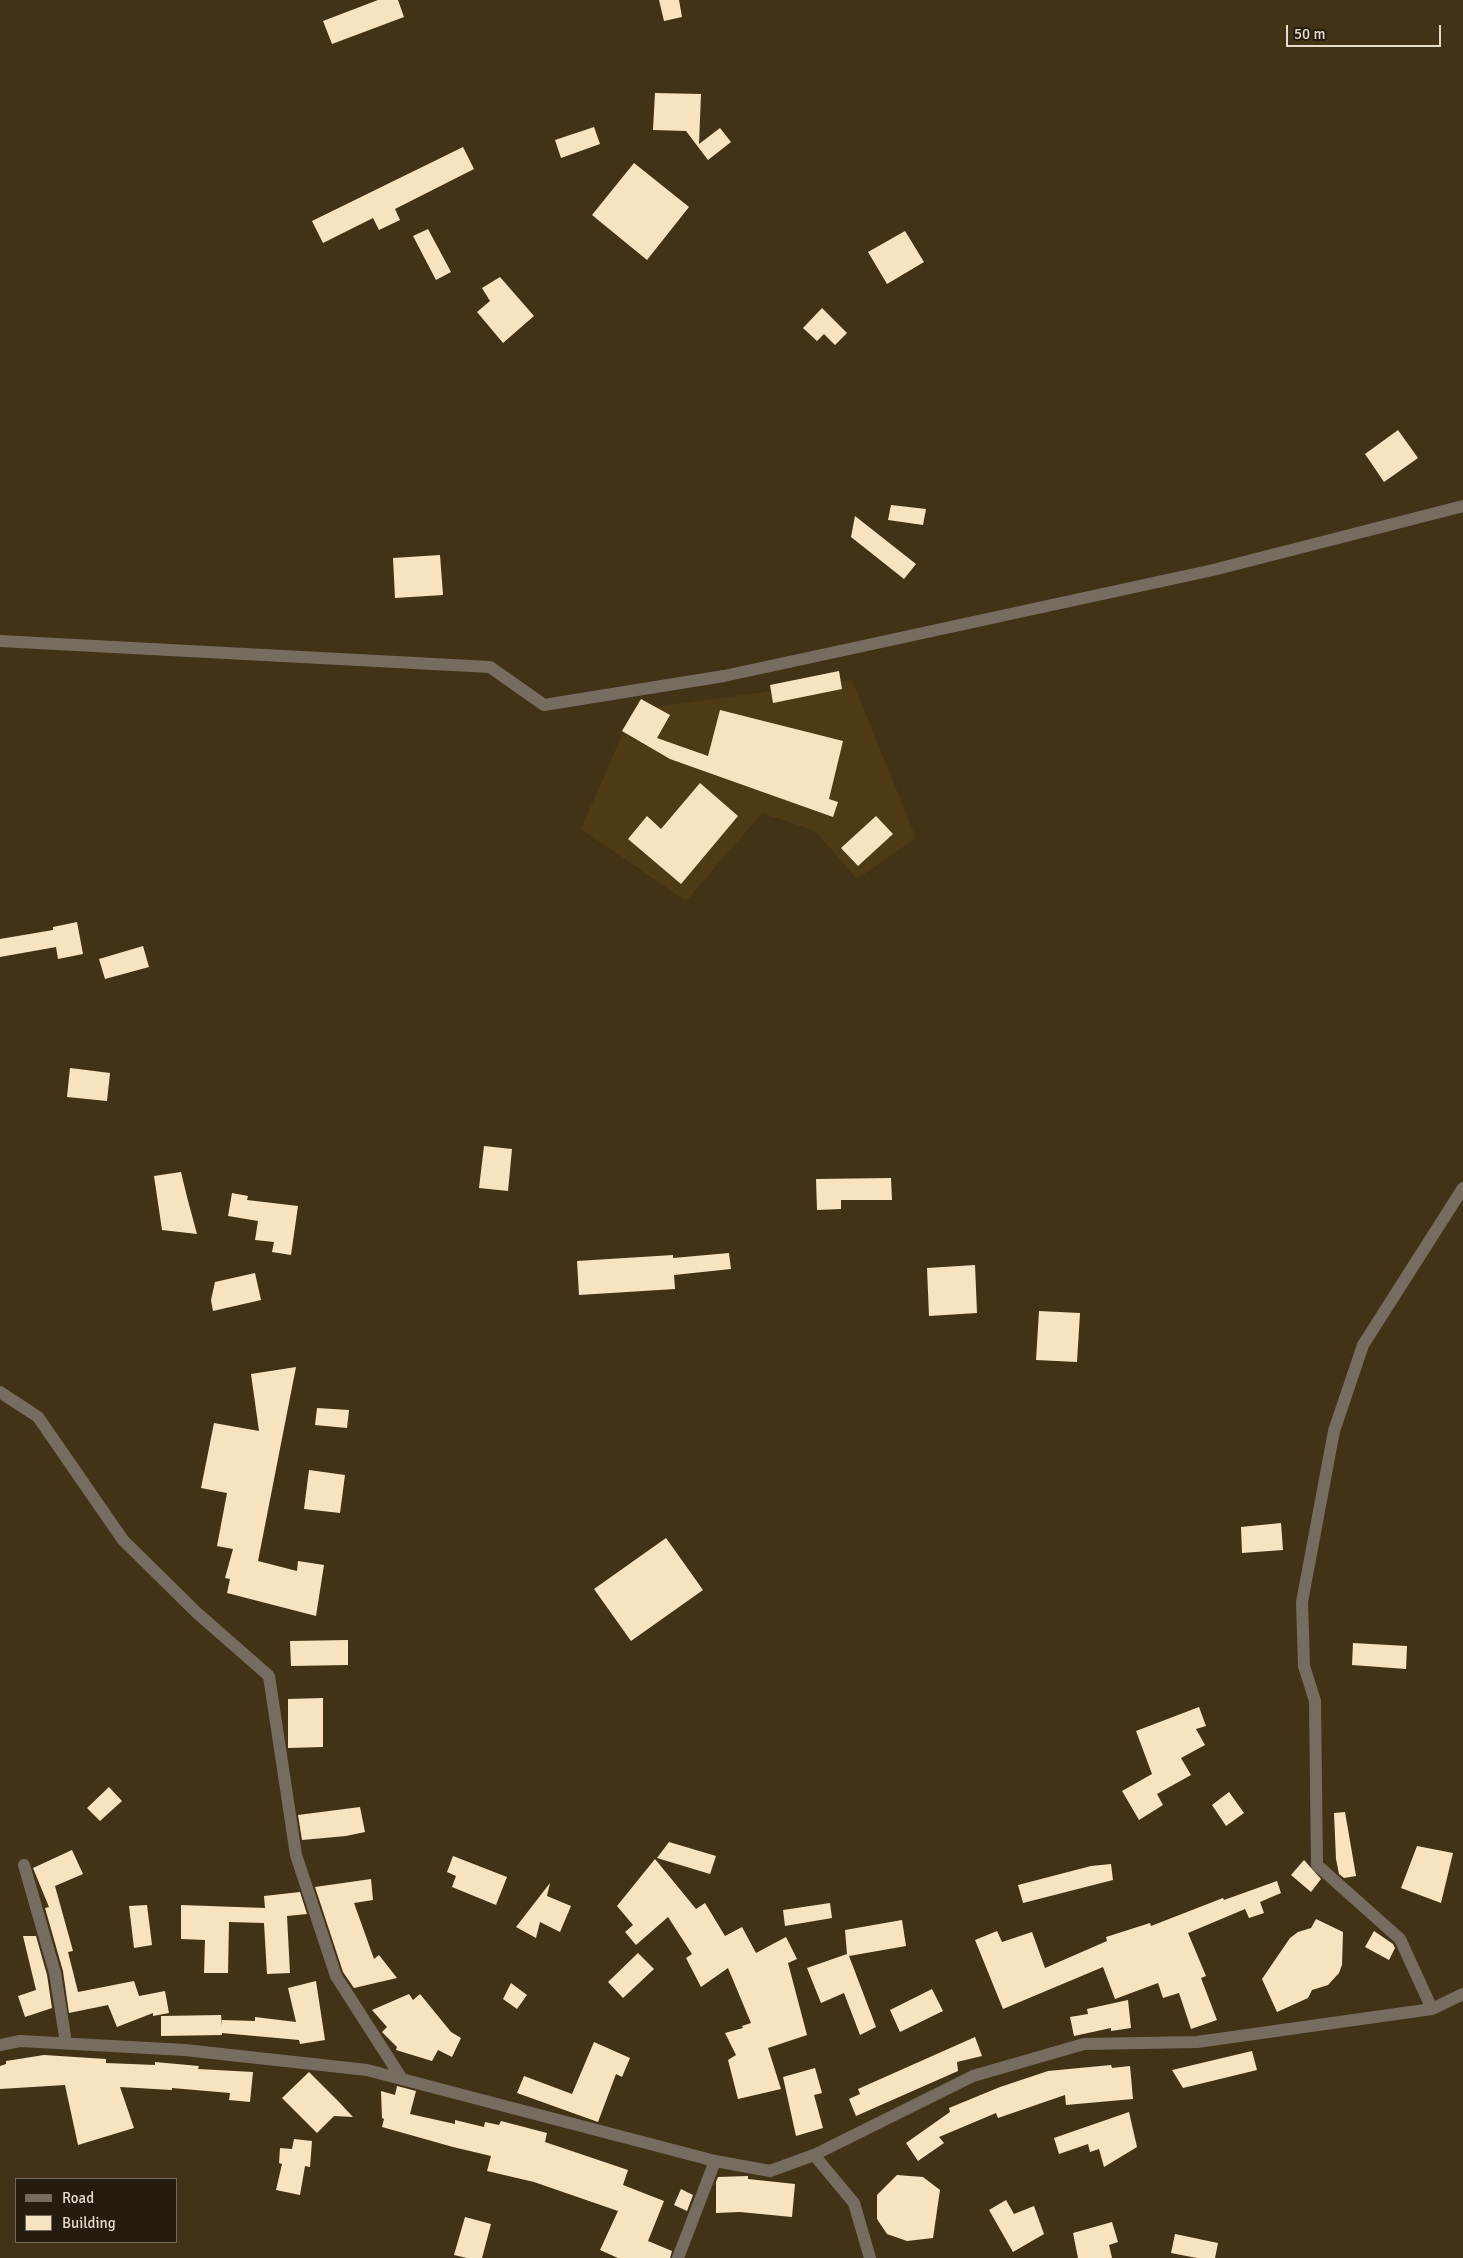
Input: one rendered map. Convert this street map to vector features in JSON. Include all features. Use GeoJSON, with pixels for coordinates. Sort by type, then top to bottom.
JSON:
{"type":"FeatureCollection","features":[{"type":"Feature","properties":{"kind":"street"},"geometry":{"type":"LineString","coordinates":[[0,641],[490,667],[544,705],[724,676],[850,649],[1213,570],[1463,506]]}},
{"type":"Feature","properties":{"kind":"street"},"geometry":{"type":"LineString","coordinates":[[1432,2009],[1400,1939],[1317,1864],[1315,1701],[1304,1666],[1302,1602],[1334,1431],[1363,1345],[1463,1188]]}},
{"type":"Feature","properties":{"kind":"street"},"geometry":{"type":"LineString","coordinates":[[0,1392],[38,1417],[123,1540],[196,1612],[269,1676],[299,1864],[336,1976],[402,2079]]}},
{"type":"Feature","properties":{"kind":"street"},"geometry":{"type":"LineString","coordinates":[[24,1865],[55,1973],[66,2044]]}},
{"type":"Feature","properties":{"kind":"street"},"geometry":{"type":"LineString","coordinates":[[0,2045],[20,2041],[185,2050],[367,2070],[716,2161],[770,2171],[814,2155],[973,2076],[1084,2044],[1197,2042],[1432,2009],[1463,1994]]}},
{"type":"Feature","properties":{"kind":"street"},"geometry":{"type":"LineString","coordinates":[[814,2155],[854,2203],[870,2258]]}},
{"type":"Feature","properties":{"kind":"street"},"geometry":{"type":"LineString","coordinates":[[678,2258],[716,2161]]}},
{"type":"Feature","properties":{"kind":"shaded area"},"geometry":{"type":"Polygon","coordinates":[[[852,680],[916,838],[857,879],[815,831],[762,813],[686,901],[581,829],[633,710],[852,680]]]}},
{"type":"Feature","properties":{"kind":"building"},"geometry":{"type":"Polygon","coordinates":[[[378,0],[398,0],[404,17],[332,44],[323,21],[378,0]]]}},
{"type":"Feature","properties":{"kind":"building"},"geometry":{"type":"Polygon","coordinates":[[[659,0],[679,0],[682,17],[664,21],[659,0]]]}},
{"type":"Feature","properties":{"kind":"building"},"geometry":{"type":"Polygon","coordinates":[[[655,93],[701,94],[699,144],[720,128],[731,142],[708,160],[686,131],[653,130],[655,93]]]}},
{"type":"Feature","properties":{"kind":"building"},"geometry":{"type":"Polygon","coordinates":[[[594,127],[600,144],[561,158],[555,140],[594,127]]]}},
{"type":"Feature","properties":{"kind":"building"},"geometry":{"type":"Polygon","coordinates":[[[463,147],[474,169],[395,209],[400,220],[379,230],[373,218],[323,243],[312,221],[463,147]]]}},
{"type":"Feature","properties":{"kind":"building"},"geometry":{"type":"Polygon","coordinates":[[[634,163],[689,207],[647,260],[592,215],[634,163]]]}},
{"type":"Feature","properties":{"kind":"building"},"geometry":{"type":"Polygon","coordinates":[[[428,229],[451,272],[436,280],[413,236],[428,229]]]}},
{"type":"Feature","properties":{"kind":"building"},"geometry":{"type":"Polygon","coordinates":[[[905,231],[924,262],[887,284],[868,252],[905,231]]]}},
{"type":"Feature","properties":{"kind":"building"},"geometry":{"type":"Polygon","coordinates":[[[500,277],[534,316],[503,343],[477,312],[490,301],[482,288],[500,277]]]}},
{"type":"Feature","properties":{"kind":"building"},"geometry":{"type":"Polygon","coordinates":[[[822,308],[847,333],[835,345],[824,334],[817,341],[803,328],[822,308]]]}},
{"type":"Feature","properties":{"kind":"building"},"geometry":{"type":"Polygon","coordinates":[[[1398,430],[1418,458],[1384,482],[1365,454],[1398,430]]]}},
{"type":"Feature","properties":{"kind":"building"},"geometry":{"type":"Polygon","coordinates":[[[891,505],[926,509],[923,525],[888,520],[891,505]]]}},
{"type":"Feature","properties":{"kind":"building"},"geometry":{"type":"Polygon","coordinates":[[[855,516],[916,564],[904,579],[851,537],[855,516]]]}},
{"type":"Feature","properties":{"kind":"building"},"geometry":{"type":"Polygon","coordinates":[[[440,555],[443,595],[395,598],[393,558],[440,555]]]}},
{"type":"Feature","properties":{"kind":"building"},"geometry":{"type":"Polygon","coordinates":[[[839,671],[842,689],[773,703],[770,685],[839,671]]]}},
{"type":"Feature","properties":{"kind":"building"},"geometry":{"type":"Polygon","coordinates":[[[641,699],[670,715],[657,738],[708,756],[720,710],[843,741],[829,799],[838,802],[833,817],[670,759],[622,731],[641,699]]]}},
{"type":"Feature","properties":{"kind":"building"},"geometry":{"type":"Polygon","coordinates":[[[700,783],[738,816],[681,884],[628,839],[647,816],[661,829],[700,783]]]}},
{"type":"Feature","properties":{"kind":"building"},"geometry":{"type":"Polygon","coordinates":[[[876,816],[893,834],[858,866],[841,848],[876,816]]]}},
{"type":"Feature","properties":{"kind":"building"},"geometry":{"type":"Polygon","coordinates":[[[77,922],[83,954],[58,959],[56,947],[0,957],[0,939],[53,930],[53,927],[77,922]]]}},
{"type":"Feature","properties":{"kind":"building"},"geometry":{"type":"Polygon","coordinates":[[[143,946],[149,967],[105,979],[99,959],[143,946]]]}},
{"type":"Feature","properties":{"kind":"building"},"geometry":{"type":"Polygon","coordinates":[[[70,1068],[110,1073],[107,1101],[67,1097],[70,1068]]]}},
{"type":"Feature","properties":{"kind":"building"},"geometry":{"type":"Polygon","coordinates":[[[484,1146],[512,1149],[508,1191],[479,1188],[484,1146]]]}},
{"type":"Feature","properties":{"kind":"building"},"geometry":{"type":"Polygon","coordinates":[[[181,1172],[197,1234],[162,1230],[154,1176],[181,1172]]]}},
{"type":"Feature","properties":{"kind":"building"},"geometry":{"type":"Polygon","coordinates":[[[891,1178],[892,1200],[841,1200],[841,1209],[817,1210],[816,1179],[891,1178]]]}},
{"type":"Feature","properties":{"kind":"building"},"geometry":{"type":"Polygon","coordinates":[[[232,1193],[248,1196],[247,1200],[298,1206],[291,1255],[272,1252],[274,1242],[255,1240],[258,1221],[228,1216],[232,1193]]]}},
{"type":"Feature","properties":{"kind":"building"},"geometry":{"type":"Polygon","coordinates":[[[729,1253],[731,1269],[674,1275],[675,1289],[579,1295],[577,1261],[673,1255],[673,1258],[729,1253]]]}},
{"type":"Feature","properties":{"kind":"building"},"geometry":{"type":"Polygon","coordinates":[[[975,1265],[977,1313],[929,1316],[927,1268],[975,1265]]]}},
{"type":"Feature","properties":{"kind":"building"},"geometry":{"type":"Polygon","coordinates":[[[255,1273],[261,1300],[213,1311],[211,1300],[215,1282],[255,1273]]]}},
{"type":"Feature","properties":{"kind":"building"},"geometry":{"type":"Polygon","coordinates":[[[1039,1311],[1080,1313],[1077,1362],[1036,1360],[1039,1311]]]}},
{"type":"Feature","properties":{"kind":"building"},"geometry":{"type":"Polygon","coordinates":[[[296,1367],[258,1561],[297,1571],[298,1561],[324,1565],[316,1616],[227,1593],[230,1579],[225,1578],[233,1549],[217,1546],[227,1493],[201,1488],[214,1423],[259,1431],[251,1374],[296,1367]]]}},
{"type":"Feature","properties":{"kind":"building"},"geometry":{"type":"Polygon","coordinates":[[[317,1408],[349,1410],[347,1428],[315,1425],[317,1408]]]}},
{"type":"Feature","properties":{"kind":"building"},"geometry":{"type":"Polygon","coordinates":[[[309,1470],[345,1475],[340,1513],[304,1509],[309,1470]]]}},
{"type":"Feature","properties":{"kind":"building"},"geometry":{"type":"Polygon","coordinates":[[[1281,1523],[1283,1550],[1242,1553],[1241,1527],[1281,1523]]]}},
{"type":"Feature","properties":{"kind":"building"},"geometry":{"type":"Polygon","coordinates":[[[666,1538],[703,1590],[631,1641],[594,1589],[666,1538]]]}},
{"type":"Feature","properties":{"kind":"building"},"geometry":{"type":"Polygon","coordinates":[[[348,1640],[348,1665],[291,1666],[290,1641],[348,1640]]]}},
{"type":"Feature","properties":{"kind":"building"},"geometry":{"type":"Polygon","coordinates":[[[1353,1643],[1407,1646],[1406,1669],[1352,1665],[1353,1643]]]}},
{"type":"Feature","properties":{"kind":"building"},"geometry":{"type":"Polygon","coordinates":[[[323,1698],[323,1747],[288,1748],[288,1699],[323,1698]]]}},
{"type":"Feature","properties":{"kind":"building"},"geometry":{"type":"Polygon","coordinates":[[[1199,1707],[1206,1726],[1196,1729],[1205,1745],[1181,1758],[1191,1775],[1157,1794],[1163,1805],[1139,1820],[1122,1791],[1152,1774],[1136,1731],[1199,1707]]]}},
{"type":"Feature","properties":{"kind":"building"},"geometry":{"type":"Polygon","coordinates":[[[109,1787],[122,1801],[100,1821],[87,1808],[109,1787]]]}},
{"type":"Feature","properties":{"kind":"building"},"geometry":{"type":"Polygon","coordinates":[[[1229,1792],[1244,1813],[1226,1826],[1212,1805],[1229,1792]]]}},
{"type":"Feature","properties":{"kind":"building"},"geometry":{"type":"Polygon","coordinates":[[[360,1807],[365,1832],[346,1836],[302,1840],[298,1815],[360,1807]]]}},
{"type":"Feature","properties":{"kind":"building"},"geometry":{"type":"Polygon","coordinates":[[[1345,1812],[1356,1876],[1344,1878],[1339,1874],[1336,1859],[1334,1813],[1345,1812]]]}},
{"type":"Feature","properties":{"kind":"building"},"geometry":{"type":"Polygon","coordinates":[[[669,1842],[716,1856],[710,1874],[657,1858],[669,1842]]]}},
{"type":"Feature","properties":{"kind":"building"},"geometry":{"type":"Polygon","coordinates":[[[1417,1846],[1453,1853],[1441,1903],[1401,1888],[1417,1846]]]}},
{"type":"Feature","properties":{"kind":"building"},"geometry":{"type":"Polygon","coordinates":[[[72,1850],[83,1874],[55,1886],[73,1951],[68,1952],[78,1992],[134,1981],[139,1996],[165,1991],[169,2013],[153,2016],[153,2013],[117,2027],[108,2005],[69,2013],[63,1971],[45,1908],[49,1907],[33,1868],[72,1850]]]}},
{"type":"Feature","properties":{"kind":"building"},"geometry":{"type":"Polygon","coordinates":[[[453,1856],[507,1877],[496,1905],[452,1887],[456,1876],[447,1872],[453,1856]]]}},
{"type":"Feature","properties":{"kind":"building"},"geometry":{"type":"Polygon","coordinates":[[[655,1859],[696,1909],[705,1903],[725,1936],[742,1927],[756,1953],[786,1937],[797,1959],[788,1963],[807,2035],[768,2048],[781,2089],[738,2099],[728,2060],[736,2055],[725,2033],[743,2028],[742,2026],[751,2023],[728,1968],[701,1987],[686,1958],[692,1954],[668,1917],[636,1945],[625,1932],[633,1925],[617,1906],[655,1859]]]}},
{"type":"Feature","properties":{"kind":"building"},"geometry":{"type":"Polygon","coordinates":[[[1304,1860],[1321,1879],[1311,1892],[1291,1875],[1304,1860]]]}},
{"type":"Feature","properties":{"kind":"building"},"geometry":{"type":"Polygon","coordinates":[[[1111,1864],[1113,1880],[1023,1903],[1018,1885],[1091,1866],[1111,1864]]]}},
{"type":"Feature","properties":{"kind":"building"},"geometry":{"type":"Polygon","coordinates":[[[371,1879],[373,1900],[354,1903],[374,1959],[379,1955],[397,1978],[354,1988],[343,1972],[315,1887],[371,1879]]]}},
{"type":"Feature","properties":{"kind":"building"},"geometry":{"type":"Polygon","coordinates":[[[1277,1881],[1281,1893],[1260,1902],[1264,1913],[1249,1918],[1245,1909],[1188,1933],[1206,1976],[1201,1978],[1217,2020],[1191,2029],[1179,1993],[1163,1998],[1158,1983],[1115,1999],[1103,1967],[1003,2009],[975,1940],[997,1931],[1002,1942],[1032,1932],[1045,1968],[1107,1941],[1106,1937],[1150,1923],[1151,1926],[1223,1898],[1224,1900],[1277,1881]]]}},
{"type":"Feature","properties":{"kind":"building"},"geometry":{"type":"Polygon","coordinates":[[[550,1883],[547,1896],[571,1906],[560,1932],[540,1922],[536,1938],[516,1927],[550,1883]]]}},
{"type":"Feature","properties":{"kind":"building"},"geometry":{"type":"Polygon","coordinates":[[[300,1892],[307,1914],[287,1916],[290,1973],[267,1974],[264,1923],[229,1922],[228,1973],[204,1973],[205,1940],[181,1939],[181,1905],[265,1908],[264,1896],[300,1892]]]}},
{"type":"Feature","properties":{"kind":"building"},"geometry":{"type":"Polygon","coordinates":[[[830,1903],[832,1918],[785,1926],[783,1910],[830,1903]]]}},
{"type":"Feature","properties":{"kind":"building"},"geometry":{"type":"Polygon","coordinates":[[[147,1905],[152,1945],[134,1948],[129,1906],[147,1905]]]}},
{"type":"Feature","properties":{"kind":"building"},"geometry":{"type":"Polygon","coordinates":[[[1316,1919],[1343,1932],[1342,1965],[1339,1973],[1328,1985],[1312,1990],[1308,1998],[1277,2012],[1262,1979],[1290,1938],[1298,1932],[1311,1928],[1316,1919]]]}},
{"type":"Feature","properties":{"kind":"building"},"geometry":{"type":"Polygon","coordinates":[[[902,1920],[906,1946],[849,1956],[876,2027],[860,2035],[844,1993],[821,2003],[807,1968],[847,1954],[845,1930],[902,1920]]]}},
{"type":"Feature","properties":{"kind":"building"},"geometry":{"type":"Polygon","coordinates":[[[1374,1931],[1393,1944],[1395,1948],[1389,1960],[1365,1947],[1374,1931]]]}},
{"type":"Feature","properties":{"kind":"building"},"geometry":{"type":"Polygon","coordinates":[[[23,1936],[36,1936],[47,1975],[52,2008],[25,2017],[18,1996],[36,1990],[23,1936]]]}},
{"type":"Feature","properties":{"kind":"building"},"geometry":{"type":"Polygon","coordinates":[[[638,1953],[654,1969],[623,1998],[608,1982],[638,1953]]]}},
{"type":"Feature","properties":{"kind":"building"},"geometry":{"type":"Polygon","coordinates":[[[316,1981],[325,2040],[300,2044],[299,2040],[222,2033],[222,2035],[161,2036],[161,2016],[221,2015],[222,2026],[222,2020],[255,2021],[255,2017],[296,2022],[288,1988],[316,1981]]]}},
{"type":"Feature","properties":{"kind":"building"},"geometry":{"type":"Polygon","coordinates":[[[511,1983],[527,1995],[517,2009],[503,1999],[511,1983]]]}},
{"type":"Feature","properties":{"kind":"building"},"geometry":{"type":"Polygon","coordinates":[[[932,1989],[943,2011],[900,2032],[890,2010],[932,1989]]]}},
{"type":"Feature","properties":{"kind":"building"},"geometry":{"type":"Polygon","coordinates":[[[409,1994],[413,2000],[420,1994],[451,2032],[461,2038],[452,2057],[438,2050],[432,2061],[396,2050],[397,2047],[382,2032],[387,2027],[372,2010],[409,1994]]]}},
{"type":"Feature","properties":{"kind":"building"},"geometry":{"type":"Polygon","coordinates":[[[1128,2000],[1131,2028],[1111,2031],[1111,2028],[1074,2036],[1070,2017],[1088,2014],[1087,2009],[1128,2000]]]}},
{"type":"Feature","properties":{"kind":"building"},"geometry":{"type":"Polygon","coordinates":[[[975,2037],[982,2056],[957,2062],[958,2071],[856,2116],[849,2099],[860,2094],[858,2089],[975,2037]]]}},
{"type":"Feature","properties":{"kind":"building"},"geometry":{"type":"Polygon","coordinates":[[[594,2042],[630,2058],[622,2077],[616,2074],[598,2122],[517,2093],[524,2076],[572,2094],[594,2042]]]}},
{"type":"Feature","properties":{"kind":"building"},"geometry":{"type":"Polygon","coordinates":[[[1252,2051],[1257,2070],[1183,2088],[1172,2070],[1252,2051]]]}},
{"type":"Feature","properties":{"kind":"building"},"geometry":{"type":"Polygon","coordinates":[[[44,2055],[106,2059],[106,2063],[155,2065],[155,2062],[199,2066],[198,2069],[253,2072],[250,2102],[229,2100],[230,2093],[172,2088],[172,2090],[120,2087],[134,2128],[78,2145],[65,2085],[0,2089],[0,2066],[6,2064],[6,2061],[44,2055]]]}},
{"type":"Feature","properties":{"kind":"building"},"geometry":{"type":"Polygon","coordinates":[[[1111,2065],[1112,2068],[1130,2066],[1133,2099],[1066,2105],[1065,2095],[998,2118],[996,2113],[939,2137],[944,2143],[918,2161],[906,2143],[950,2112],[949,2108],[1000,2087],[1048,2071],[1111,2065]]]}},
{"type":"Feature","properties":{"kind":"building"},"geometry":{"type":"Polygon","coordinates":[[[815,2068],[822,2093],[814,2095],[823,2128],[796,2136],[783,2077],[815,2068]]]}},
{"type":"Feature","properties":{"kind":"building"},"geometry":{"type":"Polygon","coordinates":[[[309,2072],[353,2117],[334,2116],[317,2133],[282,2098],[309,2072]]]}},
{"type":"Feature","properties":{"kind":"building"},"geometry":{"type":"Polygon","coordinates":[[[397,2086],[416,2091],[410,2114],[455,2124],[455,2120],[484,2127],[485,2122],[499,2125],[501,2121],[547,2133],[545,2142],[628,2170],[623,2185],[664,2201],[648,2241],[672,2251],[670,2258],[618,2258],[600,2250],[618,2211],[534,2182],[487,2171],[491,2156],[382,2127],[384,2119],[382,2118],[381,2091],[395,2095],[397,2086]]]}},
{"type":"Feature","properties":{"kind":"building"},"geometry":{"type":"Polygon","coordinates":[[[1129,2112],[1137,2147],[1104,2167],[1099,2149],[1090,2152],[1088,2144],[1059,2154],[1054,2138],[1129,2112]]]}},
{"type":"Feature","properties":{"kind":"building"},"geometry":{"type":"Polygon","coordinates":[[[294,2139],[312,2141],[310,2167],[305,2166],[300,2195],[276,2190],[282,2164],[279,2163],[280,2148],[292,2149],[294,2139]]]}},
{"type":"Feature","properties":{"kind":"building"},"geometry":{"type":"Polygon","coordinates":[[[897,2175],[923,2177],[940,2190],[933,2238],[907,2241],[887,2234],[877,2219],[877,2195],[897,2175]]]}},
{"type":"Feature","properties":{"kind":"building"},"geometry":{"type":"Polygon","coordinates":[[[748,2176],[748,2179],[795,2184],[792,2217],[740,2212],[716,2213],[716,2182],[718,2177],[748,2176]]]}},
{"type":"Feature","properties":{"kind":"building"},"geometry":{"type":"Polygon","coordinates":[[[681,2189],[693,2195],[687,2211],[674,2205],[681,2189]]]}},
{"type":"Feature","properties":{"kind":"building"},"geometry":{"type":"Polygon","coordinates":[[[1006,2200],[1014,2214],[1034,2206],[1044,2234],[1013,2252],[989,2210],[1006,2200]]]}},
{"type":"Feature","properties":{"kind":"building"},"geometry":{"type":"Polygon","coordinates":[[[465,2217],[491,2224],[482,2258],[467,2258],[454,2255],[465,2217]]]}},
{"type":"Feature","properties":{"kind":"building"},"geometry":{"type":"Polygon","coordinates":[[[1112,2222],[1118,2242],[1109,2245],[1112,2258],[1078,2258],[1073,2233],[1112,2222]]]}},
{"type":"Feature","properties":{"kind":"building"},"geometry":{"type":"Polygon","coordinates":[[[1175,2234],[1218,2243],[1215,2258],[1197,2258],[1171,2253],[1175,2234]]]}}]}
